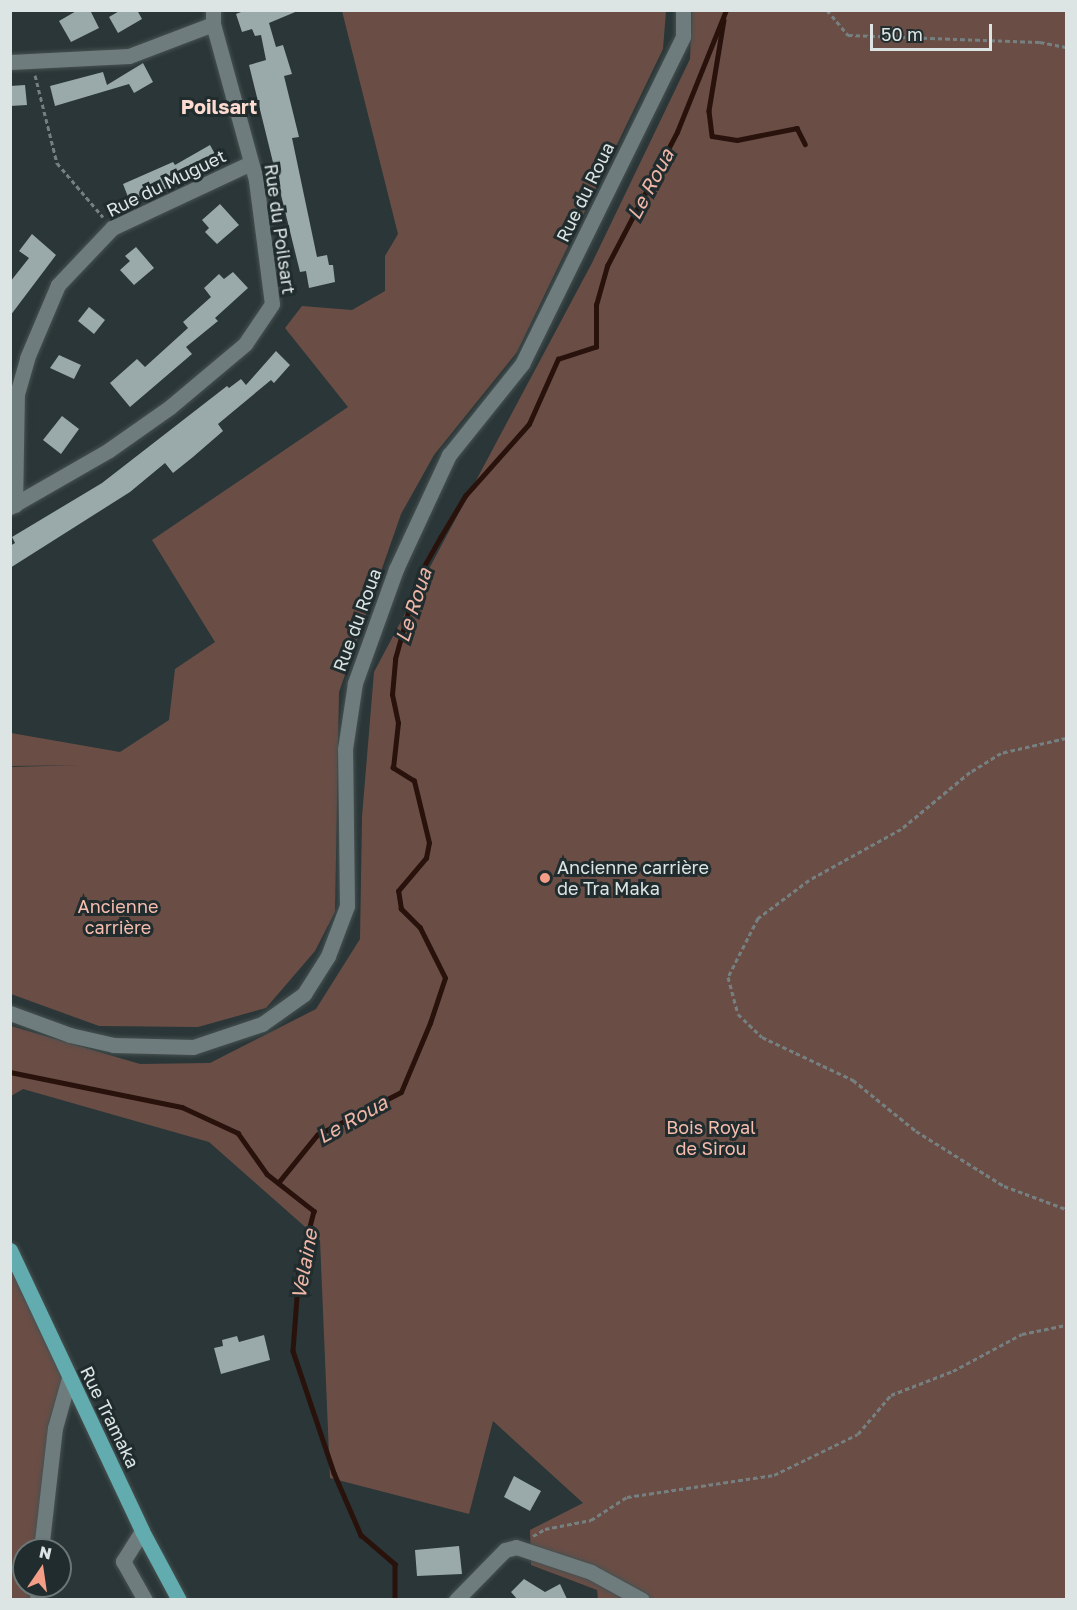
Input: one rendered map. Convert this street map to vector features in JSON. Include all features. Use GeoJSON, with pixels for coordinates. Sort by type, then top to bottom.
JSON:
{"type":"FeatureCollection","features":[{"type":"Feature","properties":{"kind":"main road","name":"Rue Tramaka"},"geometry":{"type":"LineString","coordinates":[[10,1250],[142,1531],[179,1599]]}},
{"type":"Feature","properties":{"kind":"street","name":"Rue du Roua"},"geometry":{"type":"LineString","coordinates":[[10,1013],[70,1035],[114,1045],[194,1047],[262,1024],[303,994],[328,956],[347,906],[345,749],[355,683],[396,569],[449,455],[522,364],[683,37],[683,10]]}},
{"type":"Feature","properties":{"kind":"street"},"geometry":{"type":"LineString","coordinates":[[10,62],[30,59],[63,62],[129,56],[213,17]]}},
{"type":"Feature","properties":{"kind":"street","name":"Rue du Poilsart"},"geometry":{"type":"LineString","coordinates":[[13,506],[109,450],[170,407],[244,344],[272,304],[251,163],[213,17]]}},
{"type":"Feature","properties":{"kind":"street"},"geometry":{"type":"LineString","coordinates":[[10,51],[30,59]]}},
{"type":"Feature","properties":{"kind":"street","name":"Rue du Muguet"},"geometry":{"type":"LineString","coordinates":[[13,506],[17,394],[27,358],[58,285],[112,228],[251,163]]}},
{"type":"Feature","properties":{"kind":"street"},"geometry":{"type":"LineString","coordinates":[[42,1538],[55,1428],[69,1378]]}},
{"type":"Feature","properties":{"kind":"street"},"geometry":{"type":"LineString","coordinates":[[142,1531],[123,1561],[145,1599]]}},
{"type":"Feature","properties":{"kind":"street"},"geometry":{"type":"LineString","coordinates":[[456,1599],[505,1550],[516,1547],[591,1572],[642,1599]]}},
{"type":"Feature","properties":{"kind":"path"},"geometry":{"type":"LineString","coordinates":[[827,10],[848,35],[1040,42],[1066,47]]}},
{"type":"Feature","properties":{"kind":"path"},"geometry":{"type":"LineString","coordinates":[[30,59],[57,163],[112,228]]}},
{"type":"Feature","properties":{"kind":"path"},"geometry":{"type":"LineString","coordinates":[[1066,738],[1001,753],[970,772],[901,829],[809,880],[758,918],[728,977],[738,1014],[762,1037],[853,1080],[916,1131],[1004,1186],[1066,1209]]}},
{"type":"Feature","properties":{"kind":"path"},"geometry":{"type":"LineString","coordinates":[[516,1547],[544,1529],[591,1520],[627,1497],[774,1475],[858,1434],[891,1395],[953,1371],[1023,1334],[1066,1325]]}},
{"type":"Feature","properties":{"kind":"path"},"geometry":{"type":"LineString","coordinates":[[10,1395],[10,1418]]}},
{"type":"Feature","properties":{"kind":"green space","name":"Ancienne carrière"},"geometry":{"type":"Polygon","coordinates":[[[342,11],[666,11],[663,49],[517,352],[434,455],[401,514],[339,692],[335,912],[315,951],[266,1008],[198,1027],[99,1026],[11,994],[11,767],[81,765],[11,766],[11,733],[120,752],[169,720],[175,669],[215,642],[152,540],[348,407],[285,328],[302,306],[352,310],[385,291],[385,256],[398,234],[342,11]]]}},
{"type":"Feature","properties":{"kind":"green space","name":"Bois Royal de Sirou"},"geometry":{"type":"Polygon","coordinates":[[[692,11],[1066,11],[1066,1599],[598,1599],[597,1590],[531,1565],[530,1530],[583,1503],[493,1421],[469,1514],[330,1478],[320,1240],[209,1142],[23,1089],[11,1096],[11,1026],[140,1064],[210,1063],[316,1009],[360,939],[362,817],[374,672],[592,263],[690,59],[692,11]]]}},
{"type":"Feature","properties":{"kind":"green space"},"geometry":{"type":"Polygon","coordinates":[[[10,1250],[69,1378],[43,1538],[12,1538],[12,1598],[37,1599],[11,1599],[10,1250]]]}},
{"type":"Feature","properties":{"kind":"building"},"geometry":{"type":"Polygon","coordinates":[[[78,10],[90,10],[99,28],[71,42],[59,21],[78,10]]]}},
{"type":"Feature","properties":{"kind":"building"},"geometry":{"type":"Polygon","coordinates":[[[121,10],[137,10],[142,19],[118,33],[109,17],[121,10]]]}},
{"type":"Feature","properties":{"kind":"building"},"geometry":{"type":"Polygon","coordinates":[[[246,10],[300,10],[269,23],[276,47],[283,45],[292,74],[284,76],[299,137],[292,138],[317,257],[327,255],[329,265],[333,265],[335,282],[309,288],[306,271],[300,272],[249,65],[266,60],[261,35],[255,36],[252,29],[242,32],[236,14],[246,10]]]}},
{"type":"Feature","properties":{"kind":"building"},"geometry":{"type":"Polygon","coordinates":[[[143,63],[153,82],[134,93],[129,84],[55,106],[50,86],[103,72],[107,85],[143,63]]]}},
{"type":"Feature","properties":{"kind":"building"},"geometry":{"type":"Polygon","coordinates":[[[25,85],[27,105],[10,106],[10,86],[25,85]]]}},
{"type":"Feature","properties":{"kind":"building"},"geometry":{"type":"Polygon","coordinates":[[[210,145],[220,163],[187,181],[130,202],[123,184],[173,162],[175,165],[210,145]]]}},
{"type":"Feature","properties":{"kind":"building"},"geometry":{"type":"Polygon","coordinates":[[[220,204],[239,225],[217,244],[205,232],[209,228],[202,220],[220,204]]]}},
{"type":"Feature","properties":{"kind":"building"},"geometry":{"type":"Polygon","coordinates":[[[32,234],[56,255],[10,316],[10,282],[29,258],[19,251],[32,234]]]}},
{"type":"Feature","properties":{"kind":"building"},"geometry":{"type":"Polygon","coordinates":[[[136,247],[154,268],[134,285],[120,270],[130,261],[125,256],[136,247]]]}},
{"type":"Feature","properties":{"kind":"building"},"geometry":{"type":"Polygon","coordinates":[[[233,272],[248,288],[215,318],[218,321],[186,347],[192,354],[130,407],[110,383],[137,359],[145,367],[188,328],[183,322],[211,297],[204,288],[219,274],[224,279],[233,272]]]}},
{"type":"Feature","properties":{"kind":"building"},"geometry":{"type":"Polygon","coordinates":[[[89,307],[105,320],[94,334],[78,321],[89,307]]]}},
{"type":"Feature","properties":{"kind":"building"},"geometry":{"type":"Polygon","coordinates":[[[276,351],[290,365],[274,383],[271,380],[218,424],[223,431],[193,457],[173,473],[165,463],[130,492],[10,568],[10,546],[15,543],[12,537],[102,483],[227,386],[229,388],[241,379],[246,385],[276,351]]]}},
{"type":"Feature","properties":{"kind":"building"},"geometry":{"type":"Polygon","coordinates":[[[59,355],[81,365],[74,379],[50,368],[59,355]]]}},
{"type":"Feature","properties":{"kind":"building"},"geometry":{"type":"Polygon","coordinates":[[[62,416],[79,429],[61,454],[43,440],[62,416]]]}},
{"type":"Feature","properties":{"kind":"building"},"geometry":{"type":"Polygon","coordinates":[[[264,1335],[270,1360],[221,1374],[214,1348],[223,1346],[222,1340],[237,1336],[239,1342],[264,1335]]]}},
{"type":"Feature","properties":{"kind":"building"},"geometry":{"type":"Polygon","coordinates":[[[514,1476],[541,1491],[530,1511],[504,1497],[514,1476]]]}},
{"type":"Feature","properties":{"kind":"building"},"geometry":{"type":"Polygon","coordinates":[[[459,1546],[462,1574],[417,1576],[415,1550],[459,1546]]]}},
{"type":"Feature","properties":{"kind":"building"},"geometry":{"type":"Polygon","coordinates":[[[524,1579],[545,1592],[560,1584],[567,1599],[517,1599],[511,1592],[524,1579]]]}},
{"type":"Feature","properties":{"kind":"waterway","name":"Le Roua"},"geometry":{"type":"LineString","coordinates":[[278,1183],[317,1135],[401,1092],[430,1023],[445,978],[420,928],[401,909],[398,891],[426,858],[429,843],[414,781],[393,768],[398,723],[392,695],[395,659],[419,575],[465,496],[529,424],[558,359],[596,347],[596,305],[607,266],[677,132],[726,10]]}},
{"type":"Feature","properties":{"kind":"waterway"},"geometry":{"type":"LineString","coordinates":[[724,20],[709,111],[712,136],[737,140],[797,128],[805,144]]}},
{"type":"Feature","properties":{"kind":"waterway","name":"Velaine"},"geometry":{"type":"LineString","coordinates":[[10,1072],[182,1107],[238,1133],[267,1174],[314,1211],[299,1271],[293,1351],[334,1473],[361,1535],[395,1564],[395,1600]]}},
{"type":"Feature","properties":{"kind":"place","name":"Ancienne carrière de Tra Maka"},"geometry":{"type":"Point","coordinates":[545,878]}},
{"type":"Feature","properties":{"kind":"district","name":"Poilsart"},"geometry":{"type":"Point","coordinates":[219,106]}}]}
